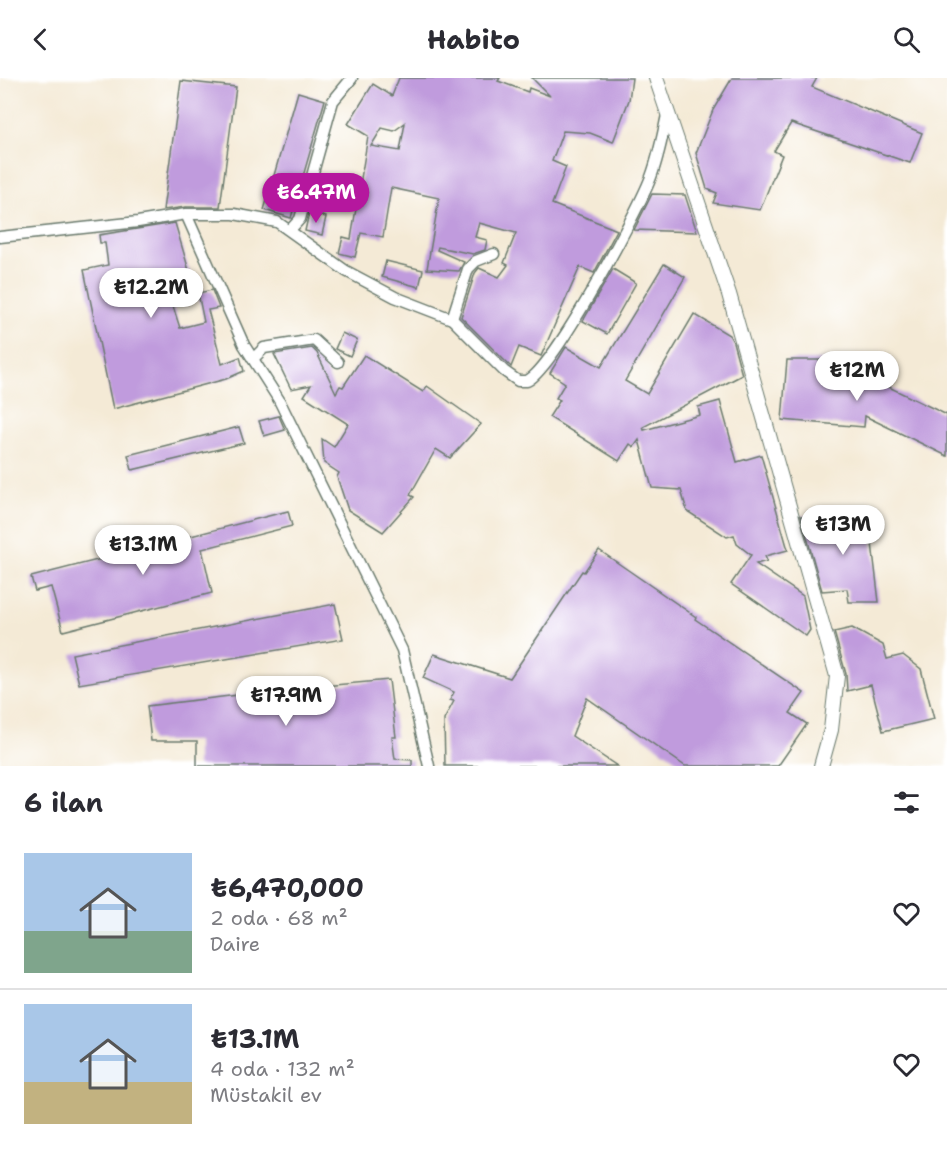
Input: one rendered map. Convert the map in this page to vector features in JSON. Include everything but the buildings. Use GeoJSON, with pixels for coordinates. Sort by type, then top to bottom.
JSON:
{"type":"FeatureCollection","features":[{"type":"Feature","properties":{"kind":"street"},"geometry":{"type":"LineString","coordinates":[[290,230],[300,219],[333,100],[352,78]]}},
{"type":"Feature","properties":{"kind":"street"},"geometry":{"type":"LineString","coordinates":[[656,78],[729,294],[837,676],[831,730],[821,766]]}},
{"type":"Feature","properties":{"kind":"street"},"geometry":{"type":"LineString","coordinates":[[0,237],[138,222],[186,214],[234,214],[277,222],[346,271],[395,297],[452,319],[504,371],[518,381],[527,381],[559,345],[634,216],[650,181],[667,115]]}},
{"type":"Feature","properties":{"kind":"street"},"geometry":{"type":"LineString","coordinates":[[186,214],[239,334],[279,400],[402,650],[429,766]]}},
{"type":"Feature","properties":{"kind":"street"},"geometry":{"type":"LineString","coordinates":[[452,319],[468,269],[476,261],[494,254]]}},
{"type":"Feature","properties":{"kind":"street"},"geometry":{"type":"LineString","coordinates":[[253,358],[264,348],[314,340],[338,362]]}}]}
